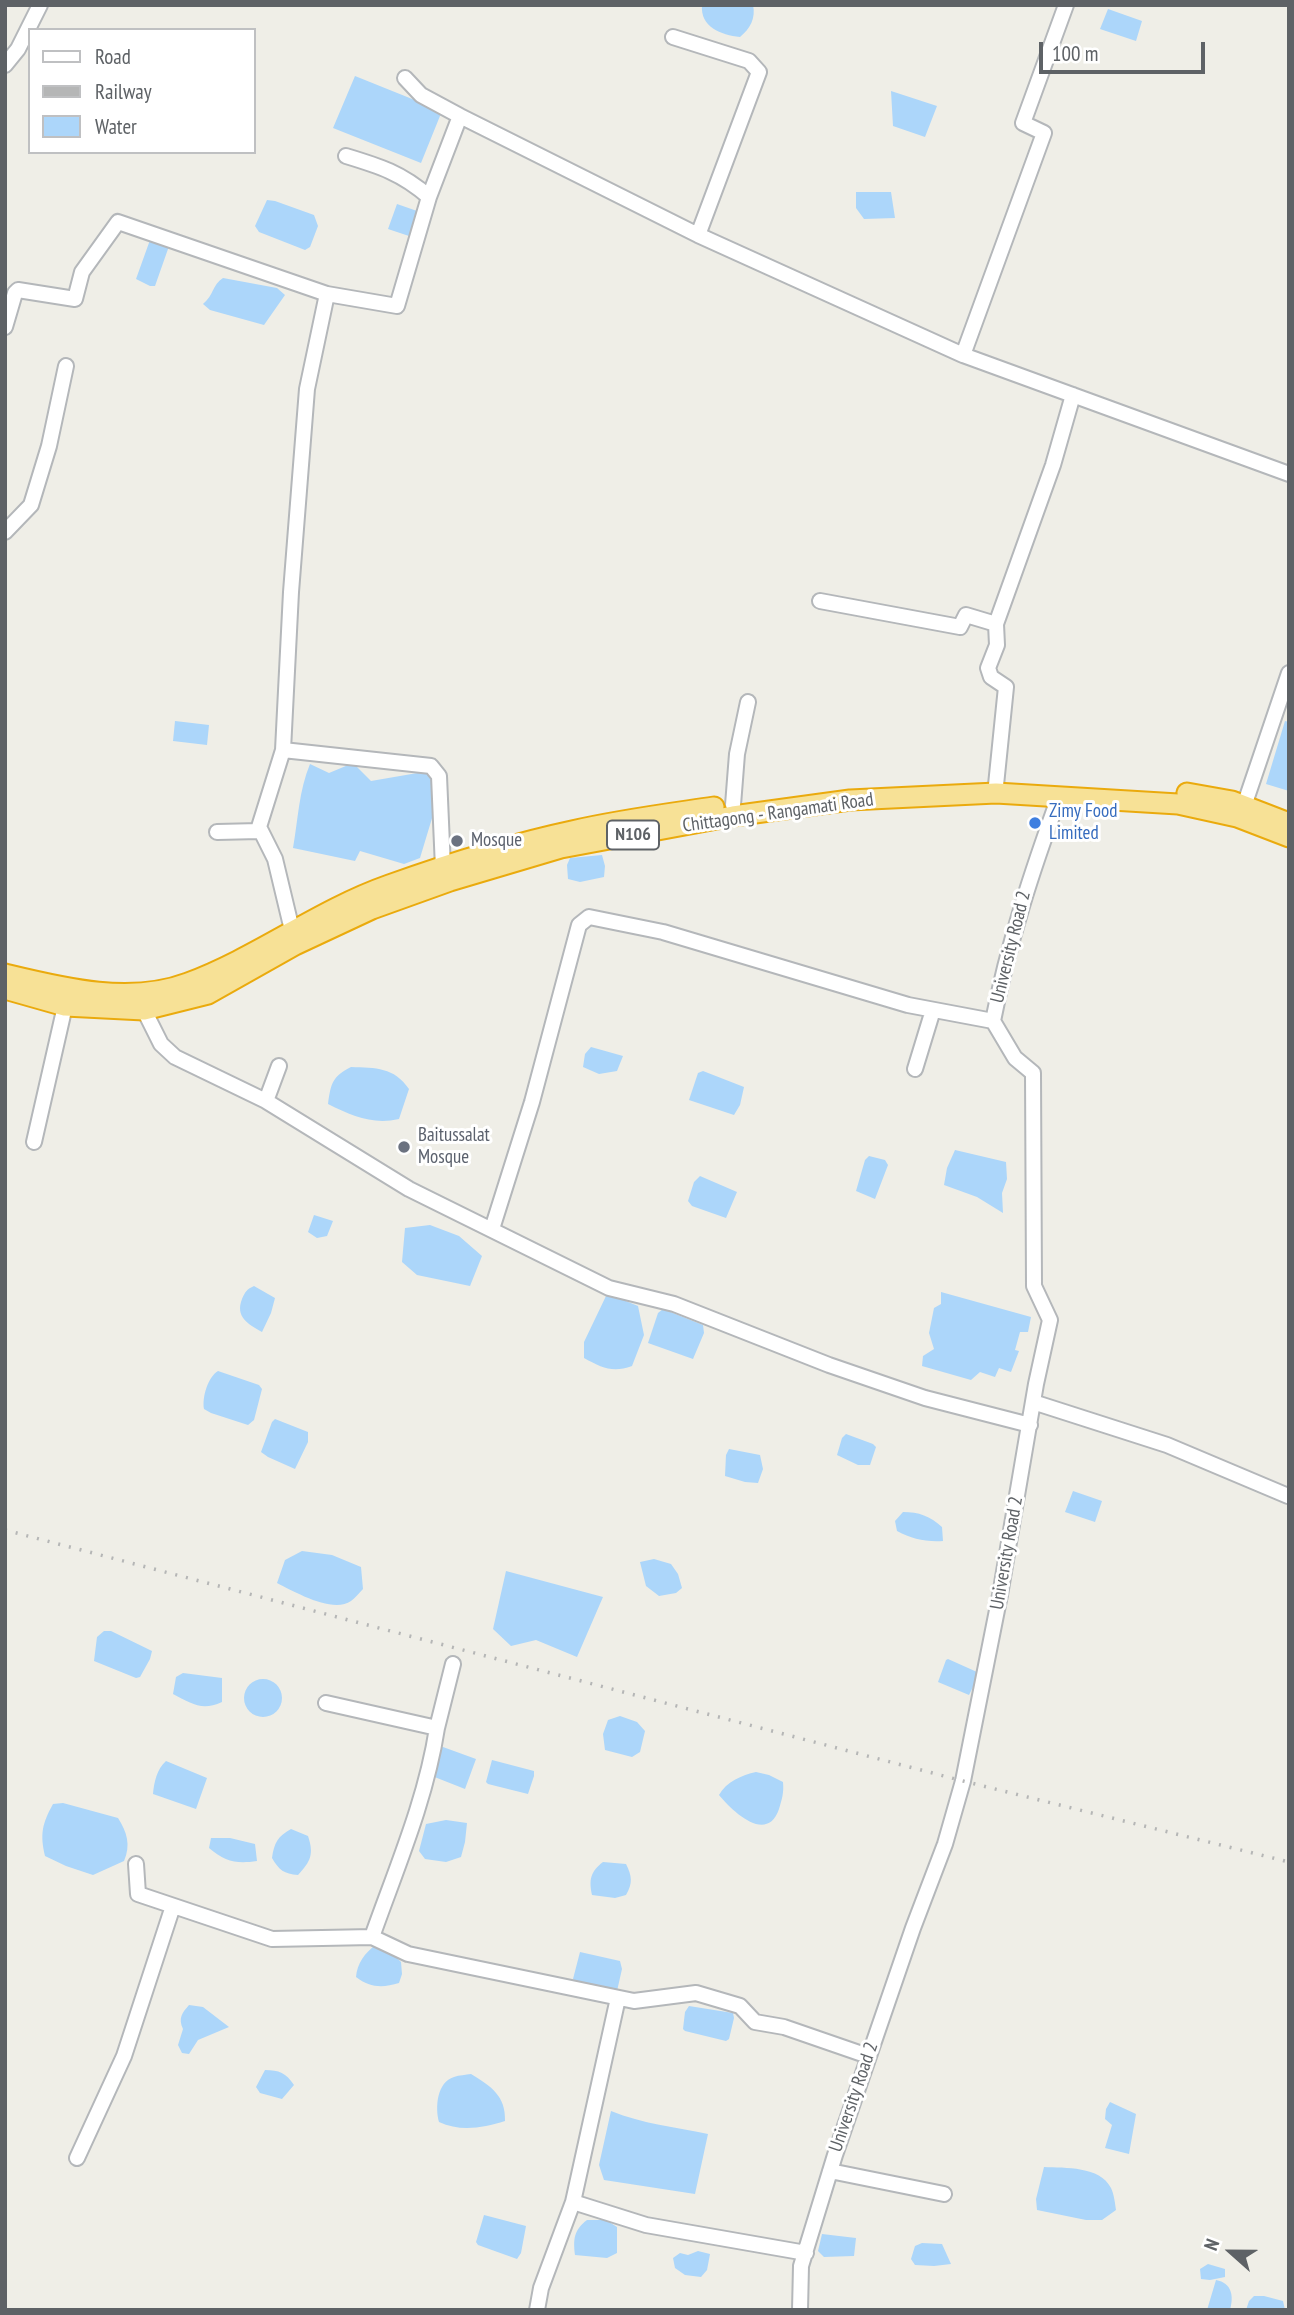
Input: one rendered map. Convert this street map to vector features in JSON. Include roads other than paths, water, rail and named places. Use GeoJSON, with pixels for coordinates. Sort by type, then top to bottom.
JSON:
{"type":"FeatureCollection","features":[{"type":"Feature","properties":{"kind":"highway","name":"Chittagong - Rangamati Road"},"geometry":{"type":"LineString","coordinates":[[5,974],[98,992],[153,991],[187,984],[386,886],[443,868],[572,831],[733,804],[874,785],[921,783],[1175,791],[1244,806],[1289,823]]}},
{"type":"Feature","properties":{"kind":"highway","name":"Chittagong - Rangamati Road"},"geometry":{"type":"LineString","coordinates":[[5,989],[65,1006],[144,1010],[208,994],[295,945],[372,909],[450,881],[561,848],[733,816],[850,800],[996,793],[1178,804],[1237,817],[1289,837]]}},
{"type":"Feature","properties":{"kind":"street"},"geometry":{"type":"LineString","coordinates":[[28,28],[40,5]]}},
{"type":"Feature","properties":{"kind":"street"},"geometry":{"type":"LineString","coordinates":[[963,355],[1044,133],[1023,123],[1066,5]]}},
{"type":"Feature","properties":{"kind":"street"},"geometry":{"type":"LineString","coordinates":[[5,65],[18,49],[28,29]]}},
{"type":"Feature","properties":{"kind":"street"},"geometry":{"type":"LineString","coordinates":[[673,37],[749,61],[759,72],[698,235]]}},
{"type":"Feature","properties":{"kind":"street"},"geometry":{"type":"LineString","coordinates":[[405,78],[421,95],[460,116],[698,235],[963,355],[1289,474]]}},
{"type":"Feature","properties":{"kind":"street"},"geometry":{"type":"LineString","coordinates":[[5,327],[18,290],[75,299],[82,272],[118,222],[327,294],[397,306],[429,197],[460,116]]}},
{"type":"Feature","properties":{"kind":"street"},"geometry":{"type":"LineString","coordinates":[[346,156],[389,169],[410,180],[429,197]]}},
{"type":"Feature","properties":{"kind":"street"},"geometry":{"type":"LineString","coordinates":[[292,930],[275,859],[260,831],[259,822],[283,750],[291,592],[307,390],[327,294]]}},
{"type":"Feature","properties":{"kind":"street"},"geometry":{"type":"LineString","coordinates":[[5,532],[31,505],[49,446],[66,366]]}},
{"type":"Feature","properties":{"kind":"street"},"geometry":{"type":"LineString","coordinates":[[996,785],[1006,687],[992,677],[988,668],[997,645],[996,624],[1053,465],[1073,395]]}},
{"type":"Feature","properties":{"kind":"street"},"geometry":{"type":"LineString","coordinates":[[820,601],[960,627],[966,615],[996,624]]}},
{"type":"Feature","properties":{"kind":"street"},"geometry":{"type":"LineString","coordinates":[[1244,806],[1289,673]]}},
{"type":"Feature","properties":{"kind":"street"},"geometry":{"type":"LineString","coordinates":[[733,804],[737,754],[748,702]]}},
{"type":"Feature","properties":{"kind":"street"},"geometry":{"type":"LineString","coordinates":[[283,750],[431,766],[439,776],[443,868]]}},
{"type":"Feature","properties":{"kind":"street","name":"University Road 2"},"geometry":{"type":"LineString","coordinates":[[800,2310],[801,2266],[830,2171],[913,1927],[946,1844],[963,1781],[1050,1320],[1034,1286],[1033,1073],[1015,1058],[993,1021],[1002,972],[1029,878],[1059,797]]}},
{"type":"Feature","properties":{"kind":"street"},"geometry":{"type":"LineString","coordinates":[[217,832],[260,831]]}},
{"type":"Feature","properties":{"kind":"street"},"geometry":{"type":"LineString","coordinates":[[492,1229],[532,1102],[579,925],[589,917],[663,932],[908,1005],[993,1021]]}},
{"type":"Feature","properties":{"kind":"street"},"geometry":{"type":"LineString","coordinates":[[34,1142],[65,1006]]}},
{"type":"Feature","properties":{"kind":"street"},"geometry":{"type":"LineString","coordinates":[[144,1010],[161,1044],[175,1057],[266,1101],[409,1189],[609,1288],[674,1304],[829,1365],[925,1398],[1030,1425]]}},
{"type":"Feature","properties":{"kind":"street"},"geometry":{"type":"LineString","coordinates":[[915,1069],[933,1010]]}},
{"type":"Feature","properties":{"kind":"street"},"geometry":{"type":"LineString","coordinates":[[266,1101],[279,1066]]}},
{"type":"Feature","properties":{"kind":"street"},"geometry":{"type":"LineString","coordinates":[[1033,1402],[1167,1445],[1288,1496]]}},
{"type":"Feature","properties":{"kind":"street"},"geometry":{"type":"LineString","coordinates":[[372,1937],[429,1770],[453,1664]]}},
{"type":"Feature","properties":{"kind":"street"},"geometry":{"type":"LineString","coordinates":[[326,1703],[437,1728]]}},
{"type":"Feature","properties":{"kind":"street"},"geometry":{"type":"LineString","coordinates":[[136,1864],[138,1894],[272,1939],[372,1937],[408,1954],[634,2001],[696,1993],[740,2006],[755,2022],[785,2027],[868,2056]]}},
{"type":"Feature","properties":{"kind":"street"},"geometry":{"type":"LineString","coordinates":[[77,2158],[124,2056],[173,1906]]}},
{"type":"Feature","properties":{"kind":"street"},"geometry":{"type":"LineString","coordinates":[[537,2310],[541,2288],[572,2202],[618,1998]]}},
{"type":"Feature","properties":{"kind":"street"},"geometry":{"type":"LineString","coordinates":[[830,2171],[944,2194]]}},
{"type":"Feature","properties":{"kind":"street"},"geometry":{"type":"LineString","coordinates":[[572,2202],[646,2225],[806,2253]]}},
{"type":"Feature","properties":{"kind":"water"},"geometry":{"type":"Polygon","coordinates":[[[702,5],[753,5],[753,19],[740,37],[726,34],[708,24],[702,13],[702,5]]]}},
{"type":"Feature","properties":{"kind":"water"},"geometry":{"type":"Polygon","coordinates":[[[1108,9],[1142,21],[1136,41],[1100,29],[1108,9]]]}},
{"type":"Feature","properties":{"kind":"water"},"geometry":{"type":"Polygon","coordinates":[[[355,76],[442,111],[421,163],[333,128],[355,76]]]}},
{"type":"Feature","properties":{"kind":"water"},"geometry":{"type":"Polygon","coordinates":[[[891,91],[937,106],[925,137],[893,126],[891,91]]]}},
{"type":"Feature","properties":{"kind":"water"},"geometry":{"type":"Polygon","coordinates":[[[856,192],[891,192],[895,218],[864,219],[856,208],[856,192]]]}},
{"type":"Feature","properties":{"kind":"water"},"geometry":{"type":"Polygon","coordinates":[[[267,200],[314,215],[318,226],[310,247],[305,250],[259,232],[255,226],[267,200]]]}},
{"type":"Feature","properties":{"kind":"water"},"geometry":{"type":"Polygon","coordinates":[[[397,204],[420,212],[412,237],[388,229],[397,204]]]}},
{"type":"Feature","properties":{"kind":"water"},"geometry":{"type":"Polygon","coordinates":[[[150,240],[168,246],[155,286],[136,279],[150,240]]]}},
{"type":"Feature","properties":{"kind":"water"},"geometry":{"type":"Polygon","coordinates":[[[223,278],[277,288],[285,295],[264,325],[210,310],[203,304],[223,278]]]}},
{"type":"Feature","properties":{"kind":"water"},"geometry":{"type":"Polygon","coordinates":[[[175,721],[209,725],[207,745],[173,741],[175,721]]]}},
{"type":"Feature","properties":{"kind":"water"},"geometry":{"type":"Polygon","coordinates":[[[1285,721],[1289,722],[1289,791],[1266,784],[1285,721]]]}},
{"type":"Feature","properties":{"kind":"water"},"geometry":{"type":"Polygon","coordinates":[[[353,763],[371,781],[429,771],[436,805],[420,858],[404,864],[360,851],[355,861],[293,848],[301,795],[310,764],[329,773],[353,763]]]}},
{"type":"Feature","properties":{"kind":"water"},"geometry":{"type":"Polygon","coordinates":[[[602,855],[604,877],[580,882],[568,879],[567,865],[570,858],[602,855]]]}},
{"type":"Feature","properties":{"kind":"water"},"geometry":{"type":"Polygon","coordinates":[[[591,1047],[623,1056],[617,1071],[599,1074],[583,1067],[585,1054],[591,1047]]]}},
{"type":"Feature","properties":{"kind":"water"},"geometry":{"type":"Polygon","coordinates":[[[351,1067],[384,1070],[403,1082],[409,1089],[399,1119],[380,1121],[363,1118],[328,1104],[334,1081],[351,1067]]]}},
{"type":"Feature","properties":{"kind":"water"},"geometry":{"type":"Polygon","coordinates":[[[703,1071],[744,1087],[740,1105],[734,1115],[689,1100],[698,1073],[703,1071]]]}},
{"type":"Feature","properties":{"kind":"water"},"geometry":{"type":"Polygon","coordinates":[[[955,1150],[1006,1162],[1007,1179],[1002,1193],[1003,1213],[977,1197],[944,1185],[947,1168],[955,1150]]]}},
{"type":"Feature","properties":{"kind":"water"},"geometry":{"type":"Polygon","coordinates":[[[869,1156],[885,1160],[888,1165],[875,1199],[856,1191],[865,1160],[869,1156]]]}},
{"type":"Feature","properties":{"kind":"water"},"geometry":{"type":"Polygon","coordinates":[[[700,1176],[737,1192],[726,1218],[692,1206],[688,1201],[694,1182],[700,1176]]]}},
{"type":"Feature","properties":{"kind":"water"},"geometry":{"type":"Polygon","coordinates":[[[314,1215],[333,1221],[327,1236],[317,1238],[308,1232],[314,1215]]]}},
{"type":"Feature","properties":{"kind":"water"},"geometry":{"type":"Polygon","coordinates":[[[430,1225],[459,1236],[482,1256],[470,1286],[417,1275],[402,1262],[405,1228],[430,1225]]]}},
{"type":"Feature","properties":{"kind":"water"},"geometry":{"type":"Polygon","coordinates":[[[254,1286],[275,1298],[262,1332],[248,1323],[240,1311],[244,1294],[254,1286]]]}},
{"type":"Feature","properties":{"kind":"water"},"geometry":{"type":"Polygon","coordinates":[[[941,1292],[1031,1317],[1028,1332],[1020,1332],[1015,1350],[1019,1351],[1011,1372],[999,1368],[995,1377],[980,1372],[971,1380],[922,1366],[923,1356],[934,1349],[929,1333],[934,1308],[941,1304],[941,1292]]]}},
{"type":"Feature","properties":{"kind":"water"},"geometry":{"type":"Polygon","coordinates":[[[606,1296],[638,1306],[644,1335],[632,1366],[608,1368],[584,1358],[584,1342],[606,1296]]]}},
{"type":"Feature","properties":{"kind":"water"},"geometry":{"type":"Polygon","coordinates":[[[663,1309],[703,1325],[704,1333],[693,1359],[648,1343],[658,1313],[663,1309]]]}},
{"type":"Feature","properties":{"kind":"water"},"geometry":{"type":"Polygon","coordinates":[[[218,1371],[259,1385],[262,1389],[254,1420],[248,1425],[204,1409],[206,1388],[218,1371]]]}},
{"type":"Feature","properties":{"kind":"water"},"geometry":{"type":"Polygon","coordinates":[[[275,1419],[308,1432],[308,1442],[295,1469],[261,1452],[275,1419]]]}},
{"type":"Feature","properties":{"kind":"water"},"geometry":{"type":"Polygon","coordinates":[[[846,1434],[876,1447],[870,1465],[858,1465],[837,1455],[842,1438],[846,1434]]]}},
{"type":"Feature","properties":{"kind":"water"},"geometry":{"type":"Polygon","coordinates":[[[729,1449],[760,1455],[763,1469],[758,1483],[725,1476],[729,1449]]]}},
{"type":"Feature","properties":{"kind":"water"},"geometry":{"type":"Polygon","coordinates":[[[1073,1491],[1102,1501],[1095,1522],[1065,1512],[1073,1491]]]}},
{"type":"Feature","properties":{"kind":"water"},"geometry":{"type":"Polygon","coordinates":[[[903,1512],[924,1515],[938,1523],[942,1527],[943,1541],[919,1539],[897,1531],[895,1521],[903,1512]]]}},
{"type":"Feature","properties":{"kind":"water"},"geometry":{"type":"Polygon","coordinates":[[[302,1551],[332,1555],[361,1567],[363,1589],[351,1601],[334,1605],[314,1600],[277,1583],[285,1560],[302,1551]]]}},
{"type":"Feature","properties":{"kind":"water"},"geometry":{"type":"Polygon","coordinates":[[[654,1559],[671,1564],[678,1574],[682,1588],[676,1593],[659,1596],[646,1586],[640,1562],[654,1559]]]}},
{"type":"Feature","properties":{"kind":"water"},"geometry":{"type":"Polygon","coordinates":[[[506,1571],[603,1597],[577,1657],[536,1640],[511,1646],[493,1629],[506,1571]]]}},
{"type":"Feature","properties":{"kind":"water"},"geometry":{"type":"Polygon","coordinates":[[[104,1631],[111,1631],[152,1651],[140,1677],[136,1678],[94,1661],[97,1637],[104,1631]]]}},
{"type":"Feature","properties":{"kind":"water"},"geometry":{"type":"Polygon","coordinates":[[[948,1659],[977,1672],[969,1695],[938,1682],[948,1659]]]}},
{"type":"Feature","properties":{"kind":"water"},"geometry":{"type":"Polygon","coordinates":[[[183,1673],[222,1678],[222,1702],[203,1706],[173,1694],[176,1677],[183,1673]]]}},
{"type":"Feature","properties":{"kind":"water"},"geometry":{"type":"Polygon","coordinates":[[[263,1679],[276,1685],[282,1698],[276,1711],[263,1717],[250,1711],[244,1698],[250,1685],[263,1679]]]}},
{"type":"Feature","properties":{"kind":"water"},"geometry":{"type":"Polygon","coordinates":[[[620,1716],[637,1722],[645,1731],[640,1752],[632,1757],[605,1750],[603,1734],[608,1720],[620,1716]]]}},
{"type":"Feature","properties":{"kind":"water"},"geometry":{"type":"Polygon","coordinates":[[[440,1748],[476,1759],[465,1789],[432,1776],[440,1748]]]}},
{"type":"Feature","properties":{"kind":"water"},"geometry":{"type":"Polygon","coordinates":[[[492,1760],[534,1771],[528,1794],[488,1784],[486,1782],[492,1760]]]}},
{"type":"Feature","properties":{"kind":"water"},"geometry":{"type":"Polygon","coordinates":[[[166,1761],[207,1778],[196,1809],[153,1794],[156,1776],[166,1761]]]}},
{"type":"Feature","properties":{"kind":"water"},"geometry":{"type":"Polygon","coordinates":[[[756,1772],[783,1782],[779,1809],[774,1819],[767,1824],[750,1822],[719,1795],[735,1780],[756,1772]]]}},
{"type":"Feature","properties":{"kind":"water"},"geometry":{"type":"Polygon","coordinates":[[[63,1803],[118,1818],[127,1839],[124,1861],[93,1875],[45,1856],[42,1835],[46,1817],[53,1804],[63,1803]]]}},
{"type":"Feature","properties":{"kind":"water"},"geometry":{"type":"Polygon","coordinates":[[[446,1820],[467,1823],[461,1857],[446,1862],[425,1859],[419,1851],[426,1824],[446,1820]]]}},
{"type":"Feature","properties":{"kind":"water"},"geometry":{"type":"Polygon","coordinates":[[[291,1829],[308,1836],[311,1848],[306,1866],[298,1875],[282,1871],[272,1858],[277,1840],[291,1829]]]}},
{"type":"Feature","properties":{"kind":"water"},"geometry":{"type":"Polygon","coordinates":[[[211,1838],[230,1838],[255,1844],[257,1861],[237,1862],[220,1856],[209,1848],[211,1838]]]}},
{"type":"Feature","properties":{"kind":"water"},"geometry":{"type":"Polygon","coordinates":[[[603,1862],[626,1864],[631,1880],[626,1895],[615,1898],[592,1895],[592,1877],[595,1869],[603,1862]]]}},
{"type":"Feature","properties":{"kind":"water"},"geometry":{"type":"Polygon","coordinates":[[[376,1945],[392,1953],[401,1962],[402,1974],[399,1983],[377,1986],[356,1977],[362,1959],[376,1945]]]}},
{"type":"Feature","properties":{"kind":"water"},"geometry":{"type":"Polygon","coordinates":[[[580,1952],[620,1961],[622,1969],[617,1991],[576,1983],[573,1979],[580,1952]]]}},
{"type":"Feature","properties":{"kind":"water"},"geometry":{"type":"Polygon","coordinates":[[[189,2005],[203,2007],[229,2027],[198,2040],[189,2054],[182,2053],[178,2045],[183,2029],[182,2016],[189,2005]]]}},
{"type":"Feature","properties":{"kind":"water"},"geometry":{"type":"Polygon","coordinates":[[[689,2006],[733,2013],[729,2039],[726,2041],[685,2031],[685,2012],[689,2006]]]}},
{"type":"Feature","properties":{"kind":"water"},"geometry":{"type":"Polygon","coordinates":[[[265,2070],[282,2073],[294,2085],[282,2099],[260,2093],[256,2087],[265,2070]]]}},
{"type":"Feature","properties":{"kind":"water"},"geometry":{"type":"Polygon","coordinates":[[[471,2074],[500,2098],[505,2121],[472,2128],[439,2122],[437,2109],[444,2084],[454,2077],[471,2074]]]}},
{"type":"Feature","properties":{"kind":"water"},"geometry":{"type":"Polygon","coordinates":[[[1110,2102],[1136,2114],[1129,2154],[1105,2148],[1112,2125],[1105,2119],[1110,2102]]]}},
{"type":"Feature","properties":{"kind":"water"},"geometry":{"type":"Polygon","coordinates":[[[611,2111],[647,2122],[708,2134],[695,2194],[604,2180],[599,2165],[611,2111]]]}},
{"type":"Feature","properties":{"kind":"water"},"geometry":{"type":"Polygon","coordinates":[[[1044,2167],[1072,2168],[1099,2176],[1111,2188],[1116,2210],[1102,2220],[1086,2220],[1037,2210],[1036,2199],[1044,2167]]]}},
{"type":"Feature","properties":{"kind":"water"},"geometry":{"type":"Polygon","coordinates":[[[484,2215],[526,2226],[521,2253],[517,2259],[478,2245],[476,2242],[484,2215]]]}},
{"type":"Feature","properties":{"kind":"water"},"geometry":{"type":"Polygon","coordinates":[[[587,2220],[606,2220],[617,2227],[617,2253],[607,2258],[575,2255],[575,2235],[587,2220]]]}},
{"type":"Feature","properties":{"kind":"water"},"geometry":{"type":"Polygon","coordinates":[[[822,2234],[856,2238],[854,2256],[824,2257],[818,2251],[822,2234]]]}},
{"type":"Feature","properties":{"kind":"water"},"geometry":{"type":"Polygon","coordinates":[[[922,2243],[942,2244],[951,2264],[915,2265],[911,2259],[915,2246],[922,2243]]]}},
{"type":"Feature","properties":{"kind":"water"},"geometry":{"type":"Polygon","coordinates":[[[698,2251],[710,2254],[707,2270],[701,2277],[685,2275],[675,2268],[673,2258],[680,2253],[688,2255],[698,2251]]]}},
{"type":"Feature","properties":{"kind":"water"},"geometry":{"type":"Polygon","coordinates":[[[1208,2264],[1225,2269],[1225,2277],[1201,2279],[1200,2269],[1208,2264]]]}},
{"type":"Feature","properties":{"kind":"water"},"geometry":{"type":"Polygon","coordinates":[[[1216,2280],[1226,2284],[1231,2291],[1230,2310],[1207,2310],[1216,2280]]]}},
{"type":"Feature","properties":{"kind":"water"},"geometry":{"type":"Polygon","coordinates":[[[1254,2296],[1283,2301],[1285,2310],[1246,2310],[1254,2296]]]}},
{"type":"Feature","properties":{"kind":"railway"},"geometry":{"type":"LineString","coordinates":[[5,1530],[963,1781],[1289,1862]]}},
{"type":"Feature","properties":{"kind":"place","name":"Zimy Food Limited"},"geometry":{"type":"Point","coordinates":[1035,823]}},
{"type":"Feature","properties":{"kind":"place","name":"Mosque"},"geometry":{"type":"Point","coordinates":[457,841]}},
{"type":"Feature","properties":{"kind":"place","name":"Baitussalat Mosque"},"geometry":{"type":"Point","coordinates":[404,1147]}}]}
